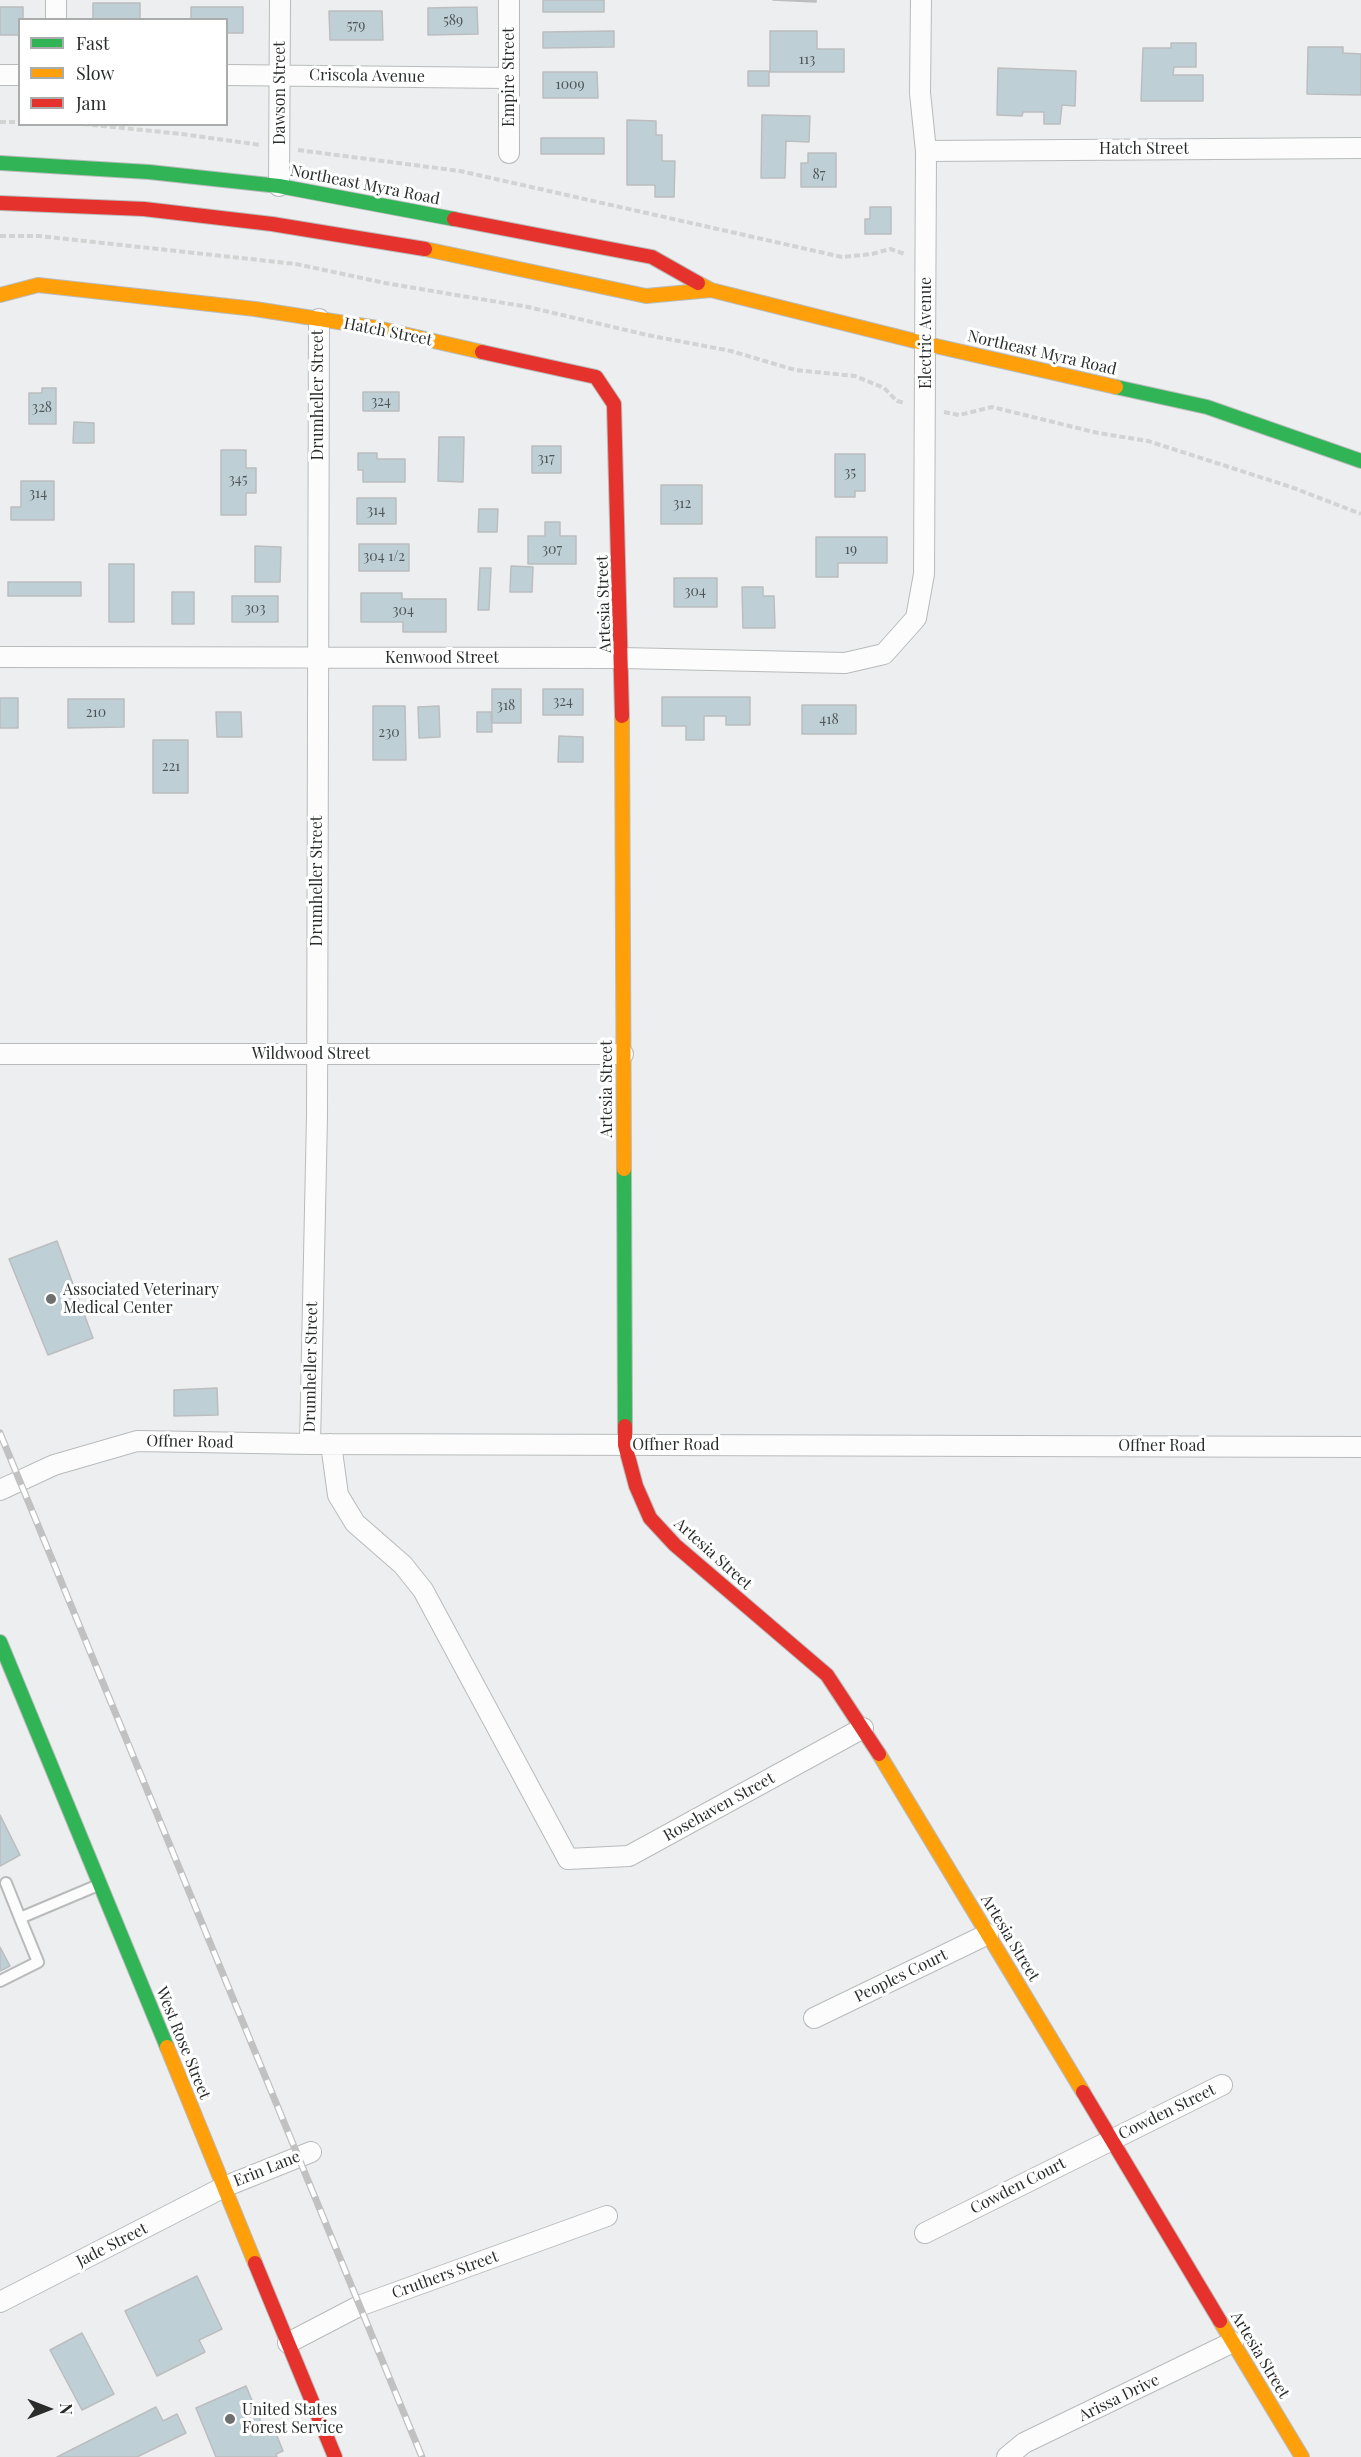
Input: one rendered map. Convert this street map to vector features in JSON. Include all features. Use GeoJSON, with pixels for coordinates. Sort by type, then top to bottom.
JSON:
{"type":"FeatureCollection","features":[{"type":"Feature","properties":{"kind":"main road","name":"Northeast Myra Road"},"geometry":{"type":"LineString","coordinates":[[0,163],[149,172],[279,186],[652,257],[711,290],[927,344],[1207,407],[1361,461]]}},
{"type":"Feature","properties":{"kind":"main road","name":"Northeast Myra Road"},"geometry":{"type":"LineString","coordinates":[[0,203],[144,209],[272,224],[409,246],[646,296],[711,290]]}},
{"type":"Feature","properties":{"kind":"main road","name":"Hatch Street"},"geometry":{"type":"LineString","coordinates":[[1,293],[38,285],[255,309],[377,328],[596,377],[614,404]]}},
{"type":"Feature","properties":{"kind":"main road","name":"Artesia Street"},"geometry":{"type":"LineString","coordinates":[[614,404],[622,658],[625,1445],[636,1486],[650,1518],[675,1545],[827,1675],[863,1728],[1302,2457]]}},
{"type":"Feature","properties":{"kind":"main road","name":"West Rose Street"},"geometry":{"type":"LineString","coordinates":[[0,1642],[335,2457]]}},
{"type":"Feature","properties":{"kind":"street"},"geometry":{"type":"LineString","coordinates":[[56,0],[56,18]]}},
{"type":"Feature","properties":{"kind":"street","name":"Dawson Street"},"geometry":{"type":"LineString","coordinates":[[279,186],[280,0]]}},
{"type":"Feature","properties":{"kind":"street","name":"Empire Street"},"geometry":{"type":"LineString","coordinates":[[509,0],[509,153]]}},
{"type":"Feature","properties":{"kind":"street","name":"Electric Avenue"},"geometry":{"type":"LineString","coordinates":[[884,654],[916,618],[924,574],[927,262],[926,151],[920,93],[921,0]]}},
{"type":"Feature","properties":{"kind":"street"},"geometry":{"type":"LineString","coordinates":[[0,75],[18,75]]}},
{"type":"Feature","properties":{"kind":"street","name":"Criscola Avenue"},"geometry":{"type":"LineString","coordinates":[[228,75],[508,78]]}},
{"type":"Feature","properties":{"kind":"street","name":"Hatch Street"},"geometry":{"type":"LineString","coordinates":[[926,151],[1361,148]]}},
{"type":"Feature","properties":{"kind":"street","name":"Drumheller Street"},"geometry":{"type":"LineString","coordinates":[[310,1444],[316,1194],[319,319]]}},
{"type":"Feature","properties":{"kind":"street","name":"Kenwood Street"},"geometry":{"type":"LineString","coordinates":[[0,657],[622,658],[845,663],[884,654]]}},
{"type":"Feature","properties":{"kind":"street","name":"Wildwood Street"},"geometry":{"type":"LineString","coordinates":[[0,1054],[623,1054]]}},
{"type":"Feature","properties":{"kind":"street","name":"Offner Road"},"geometry":{"type":"LineString","coordinates":[[0,1490],[54,1465],[137,1441],[310,1444],[1361,1447]]}},
{"type":"Feature","properties":{"kind":"street","name":"Drumheller Street"},"geometry":{"type":"LineString","coordinates":[[331,1444],[338,1495],[355,1523],[404,1565],[423,1590],[568,1859]]}},
{"type":"Feature","properties":{"kind":"street","name":"Rosehaven Street"},"geometry":{"type":"LineString","coordinates":[[568,1859],[629,1856],[863,1728]]}},
{"type":"Feature","properties":{"kind":"street","name":"Peoples Court"},"geometry":{"type":"LineString","coordinates":[[814,2018],[988,1934]]}},
{"type":"Feature","properties":{"kind":"street","name":"Cowden Street"},"geometry":{"type":"LineString","coordinates":[[1111,2139],[1222,2085]]}},
{"type":"Feature","properties":{"kind":"street","name":"Cowden Court"},"geometry":{"type":"LineString","coordinates":[[925,2233],[1111,2139]]}},
{"type":"Feature","properties":{"kind":"street","name":"Erin Lane"},"geometry":{"type":"LineString","coordinates":[[224,2187],[311,2152]]}},
{"type":"Feature","properties":{"kind":"street","name":"Jade Street"},"geometry":{"type":"LineString","coordinates":[[0,2302],[224,2187]]}},
{"type":"Feature","properties":{"kind":"street","name":"Cruthers Street"},"geometry":{"type":"LineString","coordinates":[[288,2343],[359,2306],[607,2216]]}},
{"type":"Feature","properties":{"kind":"street","name":"Arissa Drive"},"geometry":{"type":"LineString","coordinates":[[1007,2457],[1024,2443],[1233,2342]]}},
{"type":"Feature","properties":{"kind":"lane"},"geometry":{"type":"LineString","coordinates":[[0,1981],[38,1962],[6,1883]]}},
{"type":"Feature","properties":{"kind":"lane"},"geometry":{"type":"LineString","coordinates":[[20,1918],[99,1885]]}},
{"type":"Feature","properties":{"kind":"path"},"geometry":{"type":"LineString","coordinates":[[0,122],[18,122]]}},
{"type":"Feature","properties":{"kind":"path"},"geometry":{"type":"LineString","coordinates":[[103,126],[182,134],[460,171],[842,257],[872,254],[890,249],[927,262]]}},
{"type":"Feature","properties":{"kind":"path"},"geometry":{"type":"LineString","coordinates":[[0,236],[39,236],[296,264],[385,283],[528,308],[647,335],[732,351],[795,370],[855,376],[884,388],[897,401],[959,415],[992,407],[1098,433],[1148,441],[1291,487],[1361,514]]}},
{"type":"Feature","properties":{"kind":"building"},"geometry":{"type":"Polygon","coordinates":[[[543,0],[604,0],[604,12],[543,12],[543,0]]]}},
{"type":"Feature","properties":{"kind":"building"},"geometry":{"type":"Polygon","coordinates":[[[773,0],[816,0],[816,2],[773,0]]]}},
{"type":"Feature","properties":{"kind":"building"},"geometry":{"type":"Polygon","coordinates":[[[93,3],[140,3],[140,18],[93,18],[93,3]]]}},
{"type":"Feature","properties":{"kind":"building"},"geometry":{"type":"Polygon","coordinates":[[[0,7],[23,7],[23,18],[18,18],[18,35],[0,35],[0,7]]]}},
{"type":"Feature","properties":{"kind":"building"},"geometry":{"type":"Polygon","coordinates":[[[191,7],[243,7],[243,33],[228,33],[228,18],[191,18],[191,7]]]}},
{"type":"Feature","properties":{"kind":"building"},"geometry":{"type":"Polygon","coordinates":[[[477,7],[478,34],[428,35],[428,8],[477,7]]]}},
{"type":"Feature","properties":{"kind":"building"},"geometry":{"type":"Polygon","coordinates":[[[329,11],[382,11],[383,40],[330,40],[329,11]]]}},
{"type":"Feature","properties":{"kind":"building"},"geometry":{"type":"Polygon","coordinates":[[[614,31],[614,47],[543,48],[543,32],[614,31]]]}},
{"type":"Feature","properties":{"kind":"building"},"geometry":{"type":"Polygon","coordinates":[[[770,31],[817,31],[817,49],[844,49],[844,72],[770,72],[770,31]]]}},
{"type":"Feature","properties":{"kind":"building"},"geometry":{"type":"Polygon","coordinates":[[[1171,43],[1196,43],[1196,67],[1174,67],[1173,75],[1203,75],[1203,101],[1141,101],[1143,48],[1171,48],[1171,43]]]}},
{"type":"Feature","properties":{"kind":"building"},"geometry":{"type":"Polygon","coordinates":[[[1308,47],[1343,47],[1343,53],[1361,54],[1361,95],[1307,94],[1308,47]]]}},
{"type":"Feature","properties":{"kind":"building"},"geometry":{"type":"Polygon","coordinates":[[[998,68],[1076,71],[1075,106],[1062,105],[1060,124],[1044,124],[1044,112],[1023,112],[1022,116],[997,115],[998,68]]]}},
{"type":"Feature","properties":{"kind":"building"},"geometry":{"type":"Polygon","coordinates":[[[748,71],[769,71],[769,86],[748,86],[748,71]]]}},
{"type":"Feature","properties":{"kind":"building"},"geometry":{"type":"Polygon","coordinates":[[[543,72],[597,72],[598,98],[543,98],[543,72]]]}},
{"type":"Feature","properties":{"kind":"building"},"geometry":{"type":"Polygon","coordinates":[[[762,115],[810,116],[809,142],[786,141],[785,178],[761,178],[762,115]]]}},
{"type":"Feature","properties":{"kind":"building"},"geometry":{"type":"Polygon","coordinates":[[[627,120],[656,121],[656,135],[662,135],[662,161],[675,161],[674,197],[655,197],[655,185],[627,185],[627,120]]]}},
{"type":"Feature","properties":{"kind":"building"},"geometry":{"type":"Polygon","coordinates":[[[541,138],[604,138],[604,154],[541,154],[541,138]]]}},
{"type":"Feature","properties":{"kind":"building"},"geometry":{"type":"Polygon","coordinates":[[[808,153],[836,153],[836,187],[801,187],[801,163],[808,163],[808,153]]]}},
{"type":"Feature","properties":{"kind":"building"},"geometry":{"type":"Polygon","coordinates":[[[870,207],[891,207],[891,234],[865,234],[865,219],[870,219],[870,207]]]}},
{"type":"Feature","properties":{"kind":"building"},"geometry":{"type":"Polygon","coordinates":[[[42,388],[56,388],[56,424],[29,424],[29,393],[42,393],[42,388]]]}},
{"type":"Feature","properties":{"kind":"building"},"geometry":{"type":"Polygon","coordinates":[[[363,392],[399,392],[399,411],[363,411],[363,392]]]}},
{"type":"Feature","properties":{"kind":"building"},"geometry":{"type":"Polygon","coordinates":[[[74,422],[94,423],[94,443],[73,443],[74,422]]]}},
{"type":"Feature","properties":{"kind":"building"},"geometry":{"type":"Polygon","coordinates":[[[439,437],[464,437],[463,482],[438,481],[439,437]]]}},
{"type":"Feature","properties":{"kind":"building"},"geometry":{"type":"Polygon","coordinates":[[[532,446],[561,446],[561,473],[532,473],[532,446]]]}},
{"type":"Feature","properties":{"kind":"building"},"geometry":{"type":"Polygon","coordinates":[[[221,450],[246,450],[246,468],[256,468],[256,493],[246,493],[246,515],[221,515],[221,450]]]}},
{"type":"Feature","properties":{"kind":"building"},"geometry":{"type":"Polygon","coordinates":[[[358,453],[377,453],[377,459],[405,459],[405,482],[363,482],[363,470],[358,470],[358,453]]]}},
{"type":"Feature","properties":{"kind":"building"},"geometry":{"type":"Polygon","coordinates":[[[835,454],[865,454],[865,491],[855,491],[855,497],[835,497],[835,454]]]}},
{"type":"Feature","properties":{"kind":"building"},"geometry":{"type":"Polygon","coordinates":[[[21,481],[54,481],[54,520],[11,520],[11,507],[21,507],[21,481]]]}},
{"type":"Feature","properties":{"kind":"building"},"geometry":{"type":"Polygon","coordinates":[[[661,485],[702,485],[702,524],[661,524],[661,485]]]}},
{"type":"Feature","properties":{"kind":"building"},"geometry":{"type":"Polygon","coordinates":[[[357,498],[396,498],[396,524],[357,524],[357,498]]]}},
{"type":"Feature","properties":{"kind":"building"},"geometry":{"type":"Polygon","coordinates":[[[479,509],[498,509],[497,532],[478,532],[479,509]]]}},
{"type":"Feature","properties":{"kind":"building"},"geometry":{"type":"Polygon","coordinates":[[[545,522],[560,522],[560,536],[576,536],[576,564],[528,564],[528,536],[545,536],[545,522]]]}},
{"type":"Feature","properties":{"kind":"building"},"geometry":{"type":"Polygon","coordinates":[[[816,537],[887,537],[887,563],[838,563],[838,577],[816,577],[816,537]]]}},
{"type":"Feature","properties":{"kind":"building"},"geometry":{"type":"Polygon","coordinates":[[[359,544],[409,544],[409,571],[359,571],[359,544]]]}},
{"type":"Feature","properties":{"kind":"building"},"geometry":{"type":"Polygon","coordinates":[[[255,546],[281,547],[280,582],[255,582],[255,546]]]}},
{"type":"Feature","properties":{"kind":"building"},"geometry":{"type":"Polygon","coordinates":[[[109,564],[134,564],[134,622],[109,622],[109,564]]]}},
{"type":"Feature","properties":{"kind":"building"},"geometry":{"type":"Polygon","coordinates":[[[511,566],[533,567],[532,592],[510,592],[511,566]]]}},
{"type":"Feature","properties":{"kind":"building"},"geometry":{"type":"Polygon","coordinates":[[[480,568],[491,568],[489,610],[478,610],[480,568]]]}},
{"type":"Feature","properties":{"kind":"building"},"geometry":{"type":"Polygon","coordinates":[[[674,578],[717,578],[717,607],[674,607],[674,578]]]}},
{"type":"Feature","properties":{"kind":"building"},"geometry":{"type":"Polygon","coordinates":[[[8,582],[81,582],[81,596],[8,596],[8,582]]]}},
{"type":"Feature","properties":{"kind":"building"},"geometry":{"type":"Polygon","coordinates":[[[742,587],[763,587],[763,596],[774,596],[775,628],[743,628],[742,587]]]}},
{"type":"Feature","properties":{"kind":"building"},"geometry":{"type":"Polygon","coordinates":[[[172,592],[194,592],[194,624],[172,624],[172,592]]]}},
{"type":"Feature","properties":{"kind":"building"},"geometry":{"type":"Polygon","coordinates":[[[361,593],[402,593],[402,599],[446,599],[446,632],[403,632],[403,622],[361,622],[361,593]]]}},
{"type":"Feature","properties":{"kind":"building"},"geometry":{"type":"Polygon","coordinates":[[[232,596],[278,596],[278,622],[232,622],[232,596]]]}},
{"type":"Feature","properties":{"kind":"building"},"geometry":{"type":"Polygon","coordinates":[[[492,689],[521,689],[521,723],[492,723],[492,689]]]}},
{"type":"Feature","properties":{"kind":"building"},"geometry":{"type":"Polygon","coordinates":[[[543,689],[583,689],[583,715],[543,715],[543,689]]]}},
{"type":"Feature","properties":{"kind":"building"},"geometry":{"type":"Polygon","coordinates":[[[662,697],[750,697],[750,725],[726,725],[726,716],[704,716],[704,740],[686,740],[686,726],[662,726],[662,697]]]}},
{"type":"Feature","properties":{"kind":"building"},"geometry":{"type":"Polygon","coordinates":[[[0,698],[18,698],[18,728],[0,728],[0,698]]]}},
{"type":"Feature","properties":{"kind":"building"},"geometry":{"type":"Polygon","coordinates":[[[68,699],[124,699],[124,727],[68,728],[68,699]]]}},
{"type":"Feature","properties":{"kind":"building"},"geometry":{"type":"Polygon","coordinates":[[[802,705],[856,705],[856,734],[802,734],[802,705]]]}},
{"type":"Feature","properties":{"kind":"building"},"geometry":{"type":"Polygon","coordinates":[[[373,706],[405,706],[406,760],[373,760],[373,706]]]}},
{"type":"Feature","properties":{"kind":"building"},"geometry":{"type":"Polygon","coordinates":[[[439,706],[440,737],[419,738],[418,707],[439,706]]]}},
{"type":"Feature","properties":{"kind":"building"},"geometry":{"type":"Polygon","coordinates":[[[216,712],[241,712],[242,737],[217,737],[216,712]]]}},
{"type":"Feature","properties":{"kind":"building"},"geometry":{"type":"Polygon","coordinates":[[[477,712],[491,712],[492,732],[477,732],[477,712]]]}},
{"type":"Feature","properties":{"kind":"building"},"geometry":{"type":"Polygon","coordinates":[[[559,736],[583,737],[583,762],[558,762],[559,736]]]}},
{"type":"Feature","properties":{"kind":"building"},"geometry":{"type":"Polygon","coordinates":[[[153,740],[188,740],[188,793],[153,793],[153,740]]]}},
{"type":"Feature","properties":{"kind":"building","name":"Associated Veterinary Medical Center"},"geometry":{"type":"Polygon","coordinates":[[[57,1241],[93,1338],[48,1355],[9,1259],[57,1241]]]}},
{"type":"Feature","properties":{"kind":"building"},"geometry":{"type":"Polygon","coordinates":[[[217,1388],[218,1415],[174,1416],[174,1390],[217,1388]]]}},
{"type":"Feature","properties":{"kind":"building"},"geometry":{"type":"Polygon","coordinates":[[[0,1815],[20,1855],[0,1866],[0,1815]]]}},
{"type":"Feature","properties":{"kind":"building"},"geometry":{"type":"Polygon","coordinates":[[[0,1947],[10,1966],[0,1971],[0,1947]]]}},
{"type":"Feature","properties":{"kind":"building"},"geometry":{"type":"Polygon","coordinates":[[[197,2276],[222,2329],[199,2340],[205,2352],[157,2376],[125,2311],[197,2276]]]}},
{"type":"Feature","properties":{"kind":"building"},"geometry":{"type":"Polygon","coordinates":[[[82,2333],[114,2394],[82,2410],[50,2350],[82,2333]]]}},
{"type":"Feature","properties":{"kind":"building","name":"United States Forest Service"},"geometry":{"type":"Polygon","coordinates":[[[246,2386],[266,2434],[275,2431],[283,2451],[276,2454],[277,2457],[216,2457],[196,2408],[246,2386]]]}},
{"type":"Feature","properties":{"kind":"building"},"geometry":{"type":"Polygon","coordinates":[[[156,2407],[163,2421],[177,2414],[186,2433],[137,2457],[57,2457],[156,2407]]]}},
{"type":"Feature","properties":{"kind":"railway"},"geometry":{"type":"LineString","coordinates":[[0,1433],[422,2457]]}},
{"type":"Feature","properties":{"kind":"traffic: fast"},"geometry":{"type":"LineString","coordinates":[[0,163],[149,172],[279,186],[454,219]]}},
{"type":"Feature","properties":{"kind":"traffic: fast"},"geometry":{"type":"LineString","coordinates":[[1116,387],[1207,407],[1361,461]]}},
{"type":"Feature","properties":{"kind":"traffic: fast"},"geometry":{"type":"LineString","coordinates":[[624,1169],[625,1426]]}},
{"type":"Feature","properties":{"kind":"traffic: fast"},"geometry":{"type":"LineString","coordinates":[[0,1642],[167,2047]]}},
{"type":"Feature","properties":{"kind":"traffic: slow"},"geometry":{"type":"LineString","coordinates":[[425,249],[646,296],[711,290]]}},
{"type":"Feature","properties":{"kind":"traffic: slow"},"geometry":{"type":"LineString","coordinates":[[698,283],[711,290],[927,344],[1116,387]]}},
{"type":"Feature","properties":{"kind":"traffic: slow"},"geometry":{"type":"LineString","coordinates":[[0,295],[38,285],[255,309],[377,328],[482,352]]}},
{"type":"Feature","properties":{"kind":"traffic: slow"},"geometry":{"type":"LineString","coordinates":[[622,716],[624,1169]]}},
{"type":"Feature","properties":{"kind":"traffic: slow"},"geometry":{"type":"LineString","coordinates":[[879,1754],[1083,2092]]}},
{"type":"Feature","properties":{"kind":"traffic: slow"},"geometry":{"type":"LineString","coordinates":[[167,2047],[255,2263]]}},
{"type":"Feature","properties":{"kind":"traffic: slow"},"geometry":{"type":"LineString","coordinates":[[1220,2321],[1302,2457]]}},
{"type":"Feature","properties":{"kind":"traffic: jam"},"geometry":{"type":"LineString","coordinates":[[0,203],[144,209],[272,224],[425,249]]}},
{"type":"Feature","properties":{"kind":"traffic: jam"},"geometry":{"type":"LineString","coordinates":[[454,219],[652,257],[698,283]]}},
{"type":"Feature","properties":{"kind":"traffic: jam"},"geometry":{"type":"LineString","coordinates":[[482,352],[596,377],[614,404],[622,716]]}},
{"type":"Feature","properties":{"kind":"traffic: jam"},"geometry":{"type":"LineString","coordinates":[[625,1426],[625,1445],[636,1486],[650,1518],[675,1545],[827,1675],[879,1754]]}},
{"type":"Feature","properties":{"kind":"traffic: jam"},"geometry":{"type":"LineString","coordinates":[[1083,2092],[1220,2321]]}},
{"type":"Feature","properties":{"kind":"traffic: jam"},"geometry":{"type":"LineString","coordinates":[[255,2263],[335,2457]]}},
{"type":"Feature","properties":{"kind":"place","name":"Associated Veterinary Medical Center"},"geometry":{"type":"Point","coordinates":[51,1299]}},
{"type":"Feature","properties":{"kind":"place","name":"United States Forest Service"},"geometry":{"type":"Point","coordinates":[230,2419]}}]}
